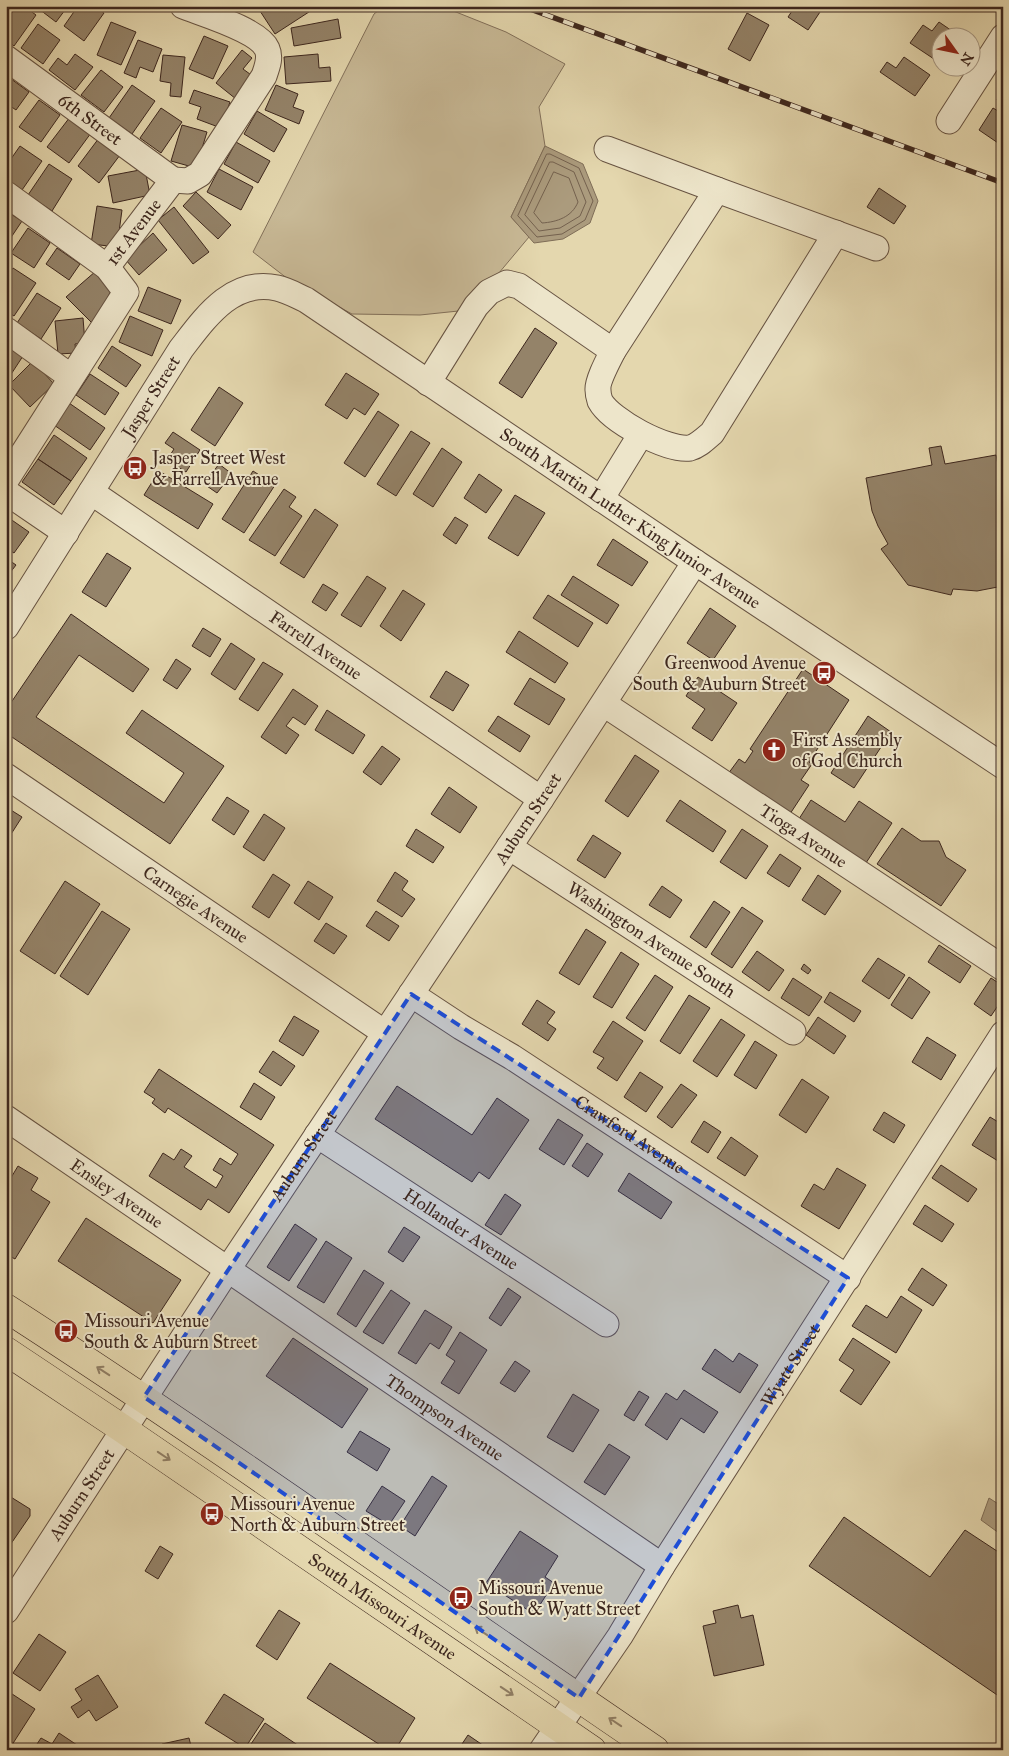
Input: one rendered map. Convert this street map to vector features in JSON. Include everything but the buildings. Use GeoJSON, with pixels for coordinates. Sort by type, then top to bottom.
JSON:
{"type":"FeatureCollection","features":[{"type":"Feature","properties":{"kind":"main road","name":"South Missouri Avenue"},"geometry":{"type":"LineString","coordinates":[[6,1308],[144,1398],[655,1750]]}},
{"type":"Feature","properties":{"kind":"main road","name":"South Missouri Avenue"},"geometry":{"type":"LineString","coordinates":[[6,1351],[592,1750]]}},
{"type":"Feature","properties":{"kind":"street","name":"1st Avenue"},"geometry":{"type":"LineString","coordinates":[[9,468],[72,377],[126,292],[107,267],[173,180],[188,181],[200,174],[264,76],[268,63],[268,50],[260,39],[249,32],[183,6]]}},
{"type":"Feature","properties":{"kind":"street"},"geometry":{"type":"LineString","coordinates":[[949,121],[1003,37]]}},
{"type":"Feature","properties":{"kind":"street","name":"6th Street"},"geometry":{"type":"LineString","coordinates":[[6,58],[173,180]]}},
{"type":"Feature","properties":{"kind":"street"},"geometry":{"type":"LineString","coordinates":[[607,149],[876,248]]}},
{"type":"Feature","properties":{"kind":"street"},"geometry":{"type":"LineString","coordinates":[[717,190],[613,350],[597,387],[600,401],[614,415],[641,434],[678,448],[691,448],[702,442],[712,433],[836,233]]}},
{"type":"Feature","properties":{"kind":"street"},"geometry":{"type":"LineString","coordinates":[[6,194],[107,267]]}},
{"type":"Feature","properties":{"kind":"street"},"geometry":{"type":"LineString","coordinates":[[428,383],[476,306],[489,292],[507,283],[520,286],[613,350]]}},
{"type":"Feature","properties":{"kind":"street","name":"South Martin Luther King Junior Avenue"},"geometry":{"type":"LineString","coordinates":[[252,287],[278,288],[306,300],[695,562],[1003,766]]}},
{"type":"Feature","properties":{"kind":"street","name":"Jasper Street"},"geometry":{"type":"LineString","coordinates":[[6,627],[181,349],[206,316],[230,295],[252,287]]}},
{"type":"Feature","properties":{"kind":"street"},"geometry":{"type":"LineString","coordinates":[[6,330],[72,377]]}},
{"type":"Feature","properties":{"kind":"street"},"geometry":{"type":"LineString","coordinates":[[601,499],[641,434]]}},
{"type":"Feature","properties":{"kind":"street"},"geometry":{"type":"LineString","coordinates":[[6,492],[66,533]]}},
{"type":"Feature","properties":{"kind":"street","name":"Farrell Avenue"},"geometry":{"type":"LineString","coordinates":[[91,492],[541,799]]}},
{"type":"Feature","properties":{"kind":"street","name":"Auburn Street"},"geometry":{"type":"LineString","coordinates":[[6,1611],[228,1269],[510,847],[695,562]]}},
{"type":"Feature","properties":{"kind":"street","name":"Tioga Avenue"},"geometry":{"type":"LineString","coordinates":[[604,704],[1003,968]]}},
{"type":"Feature","properties":{"kind":"street","name":"Carnegie Avenue"},"geometry":{"type":"LineString","coordinates":[[6,776],[385,1034]]}},
{"type":"Feature","properties":{"kind":"street","name":"Washington Avenue South"},"geometry":{"type":"LineString","coordinates":[[510,847],[793,1032]]}},
{"type":"Feature","properties":{"kind":"street","name":"Crawford Avenue"},"geometry":{"type":"LineString","coordinates":[[411,994],[461,1028],[521,1063],[848,1278]]}},
{"type":"Feature","properties":{"kind":"street","name":"Wyatt Street"},"geometry":{"type":"LineString","coordinates":[[542,1750],[620,1636],[662,1566],[1003,1034]]}},
{"type":"Feature","properties":{"kind":"street","name":"Ensley Avenue"},"geometry":{"type":"LineString","coordinates":[[6,1118],[228,1269]]}},
{"type":"Feature","properties":{"kind":"street","name":"Hollander Avenue"},"geometry":{"type":"LineString","coordinates":[[317,1135],[606,1324]]}},
{"type":"Feature","properties":{"kind":"street","name":"Thompson Avenue"},"geometry":{"type":"LineString","coordinates":[[228,1269],[662,1566]]}},
{"type":"Feature","properties":{"kind":"highlighted area"},"geometry":{"type":"Polygon","coordinates":[[[411,994],[848,1278],[579,1698],[144,1397],[411,994]]]}},
{"type":"Feature","properties":{"kind":"shaded area"},"geometry":{"type":"Polygon","coordinates":[[[384,6],[410,6],[451,10],[506,32],[565,64],[539,107],[545,146],[511,217],[529,237],[468,310],[420,315],[352,314],[288,279],[253,252],[374,14],[384,6]]]}},
{"type":"Feature","properties":{"kind":"water"},"geometry":{"type":"Polygon","coordinates":[[[545,146],[583,164],[598,201],[590,223],[563,239],[534,243],[511,217],[545,146]]]}},
{"type":"Feature","properties":{"kind":"water"},"geometry":{"type":"Polygon","coordinates":[[[989,1498],[1003,1507],[1003,1536],[981,1520],[989,1498]]]}},
{"type":"Feature","properties":{"kind":"railway"},"geometry":{"type":"LineString","coordinates":[[522,6],[1003,183]]}},
{"type":"Feature","properties":{"kind":"place","name":"Jasper Street West & Farrell Avenue"},"geometry":{"type":"Point","coordinates":[135,468]}},
{"type":"Feature","properties":{"kind":"place","name":"Greenwood Avenue South & Auburn Street"},"geometry":{"type":"Point","coordinates":[824,673]}},
{"type":"Feature","properties":{"kind":"place","name":"First Assembly of God Church"},"geometry":{"type":"Point","coordinates":[774,750]}},
{"type":"Feature","properties":{"kind":"place","name":"Missouri Avenue South & Auburn Street"},"geometry":{"type":"Point","coordinates":[66,1331]}},
{"type":"Feature","properties":{"kind":"place","name":"Missouri Avenue North & Auburn Street"},"geometry":{"type":"Point","coordinates":[212,1514]}},
{"type":"Feature","properties":{"kind":"place","name":"Missouri Avenue South & Wyatt Street"},"geometry":{"type":"Point","coordinates":[461,1598]}}]}
